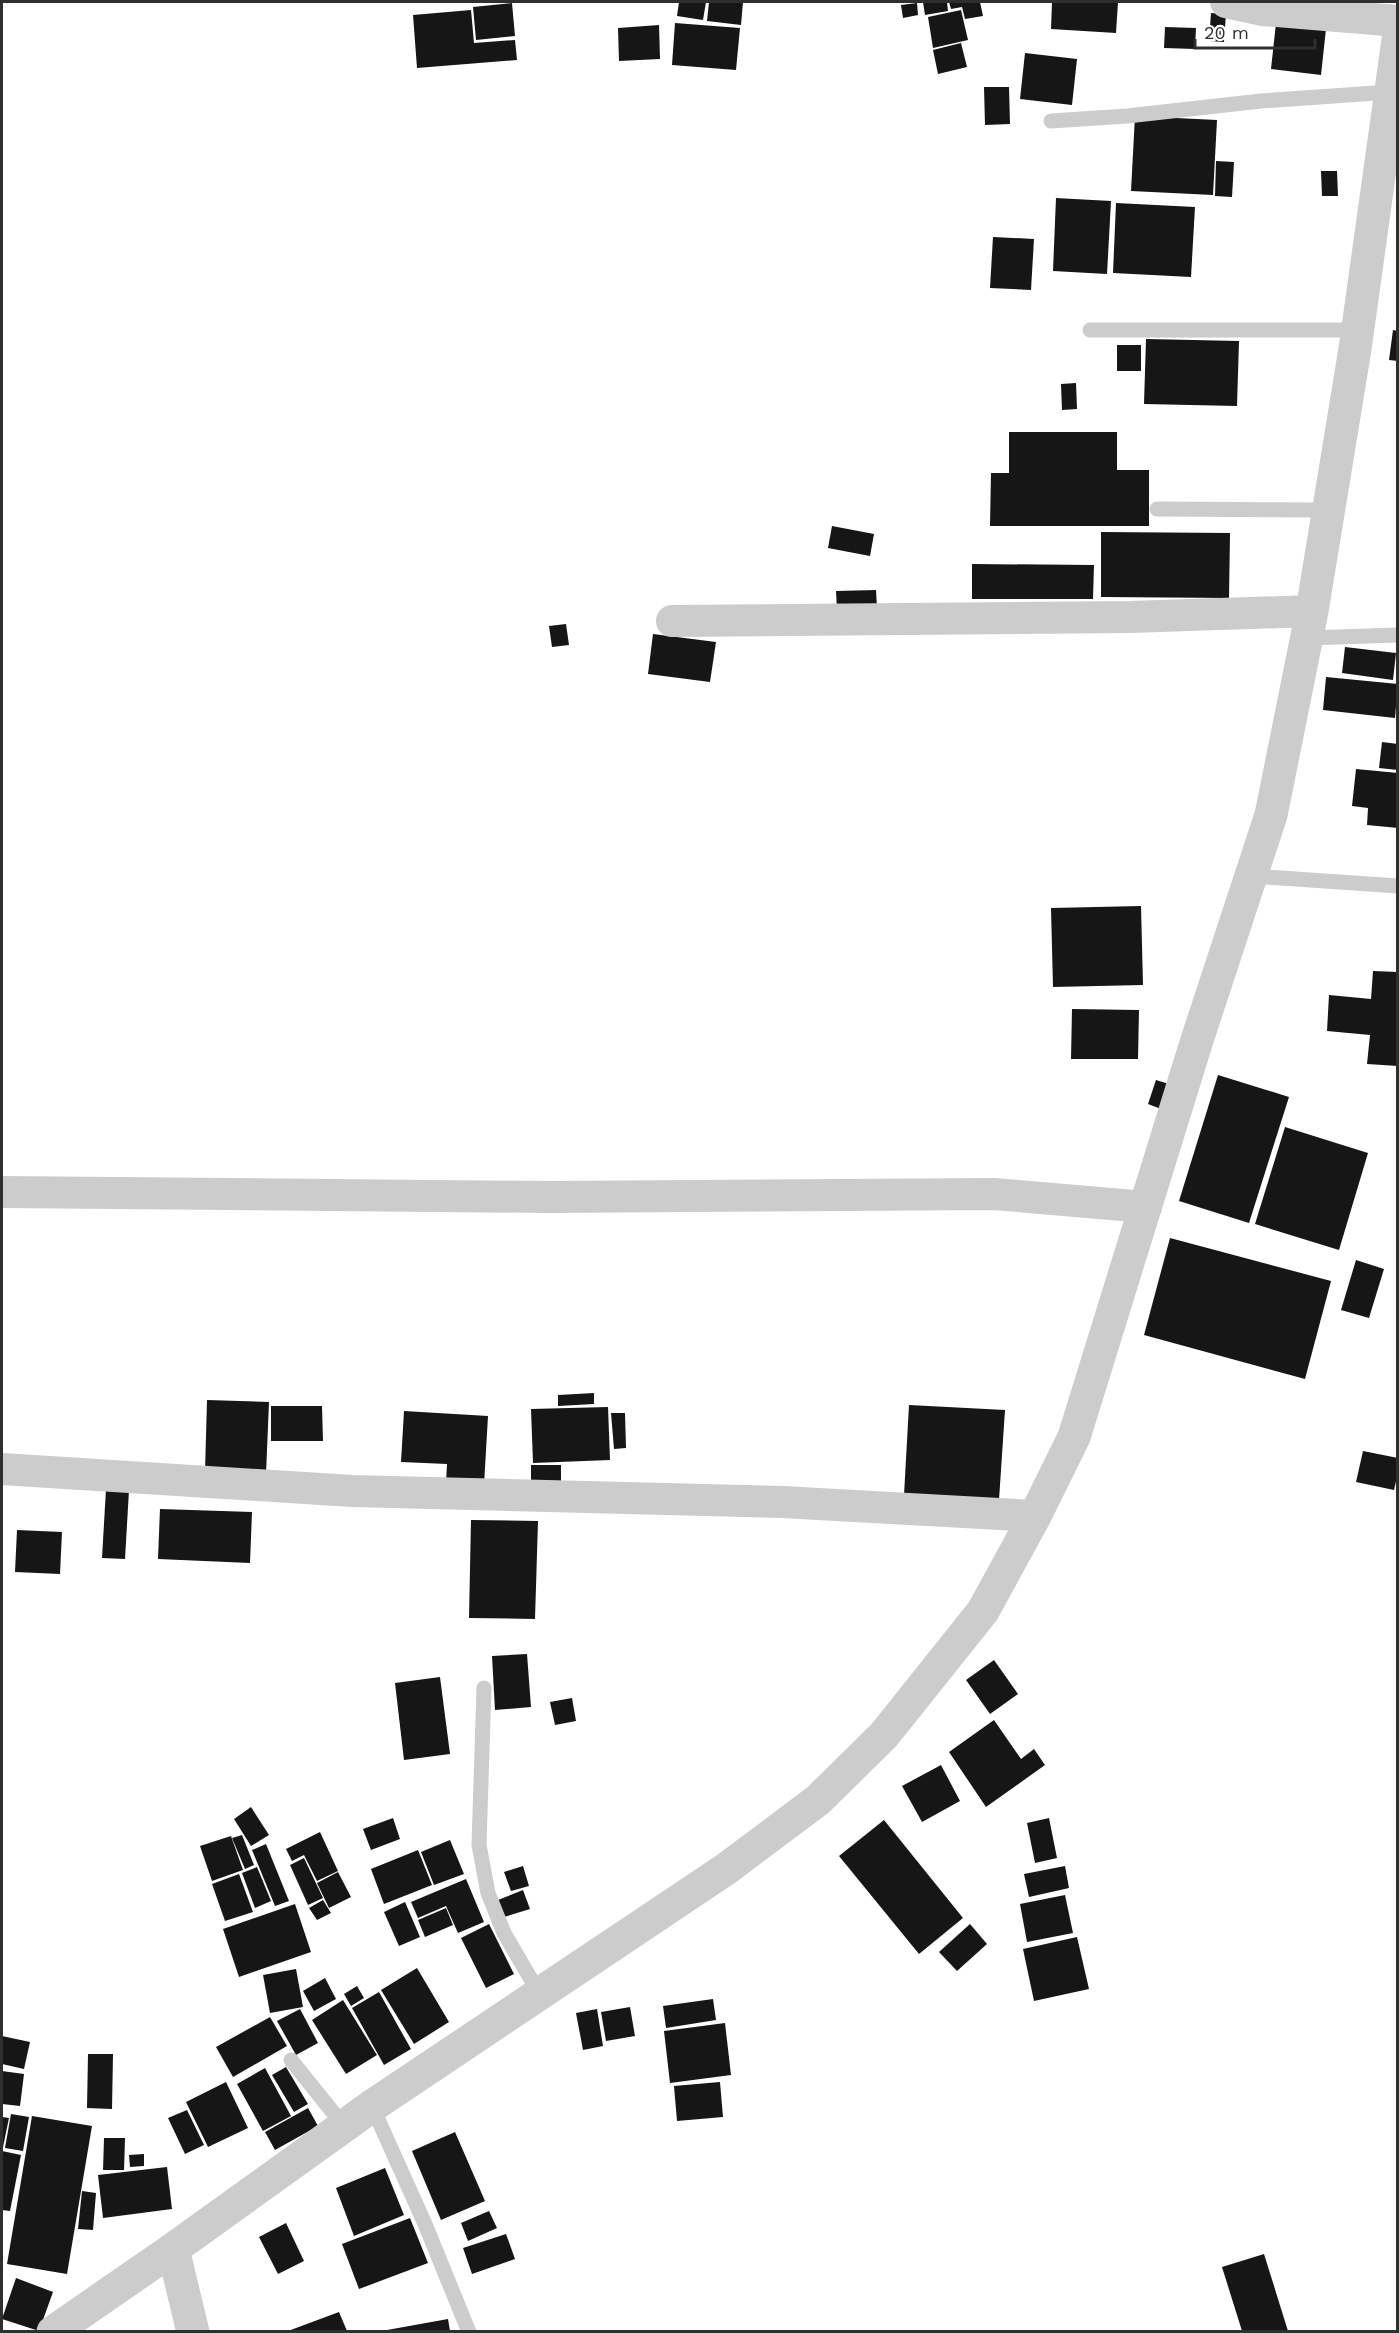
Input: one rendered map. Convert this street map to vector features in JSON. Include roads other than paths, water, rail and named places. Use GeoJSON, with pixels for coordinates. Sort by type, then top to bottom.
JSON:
{"type":"FeatureCollection","features":[{"type":"Feature","properties":{"kind":"street"},"geometry":{"type":"LineString","coordinates":[[1226,2],[1263,10],[1398,21]]}},
{"type":"Feature","properties":{"kind":"street"},"geometry":{"type":"LineString","coordinates":[[53,2331],[173,2249],[372,2106],[726,1869],[818,1800],[884,1735],[983,1611],[1035,1516],[1074,1437],[1201,1029],[1271,815],[1310,625],[1357,330],[1398,40]]}},
{"type":"Feature","properties":{"kind":"street"},"geometry":{"type":"LineString","coordinates":[[672,621],[1130,617],[1310,625]]}},
{"type":"Feature","properties":{"kind":"street"},"geometry":{"type":"LineString","coordinates":[[2,1192],[538,1197],[994,1194],[1146,1207]]}},
{"type":"Feature","properties":{"kind":"street"},"geometry":{"type":"LineString","coordinates":[[2,1469],[352,1491],[782,1502],[1035,1516]]}},
{"type":"Feature","properties":{"kind":"street"},"geometry":{"type":"LineString","coordinates":[[173,2249],[193,2331]]}},
{"type":"Feature","properties":{"kind":"lane"},"geometry":{"type":"LineString","coordinates":[[1051,121],[1127,116],[1261,101],[1390,92]]}},
{"type":"Feature","properties":{"kind":"lane"},"geometry":{"type":"LineString","coordinates":[[1090,330],[1357,330]]}},
{"type":"Feature","properties":{"kind":"lane"},"geometry":{"type":"LineString","coordinates":[[1157,509],[1328,510]]}},
{"type":"Feature","properties":{"kind":"lane"},"geometry":{"type":"LineString","coordinates":[[1310,625],[1398,636]]}},
{"type":"Feature","properties":{"kind":"lane"},"geometry":{"type":"LineString","coordinates":[[1251,876],[1398,886]]}},
{"type":"Feature","properties":{"kind":"lane"},"geometry":{"type":"LineString","coordinates":[[484,1688],[479,1845],[488,1893],[504,1933],[539,1993]]}},
{"type":"Feature","properties":{"kind":"lane"},"geometry":{"type":"LineString","coordinates":[[291,2060],[344,2126]]}},
{"type":"Feature","properties":{"kind":"lane"},"geometry":{"type":"LineString","coordinates":[[372,2106],[425,2224],[469,2331]]}}]}
